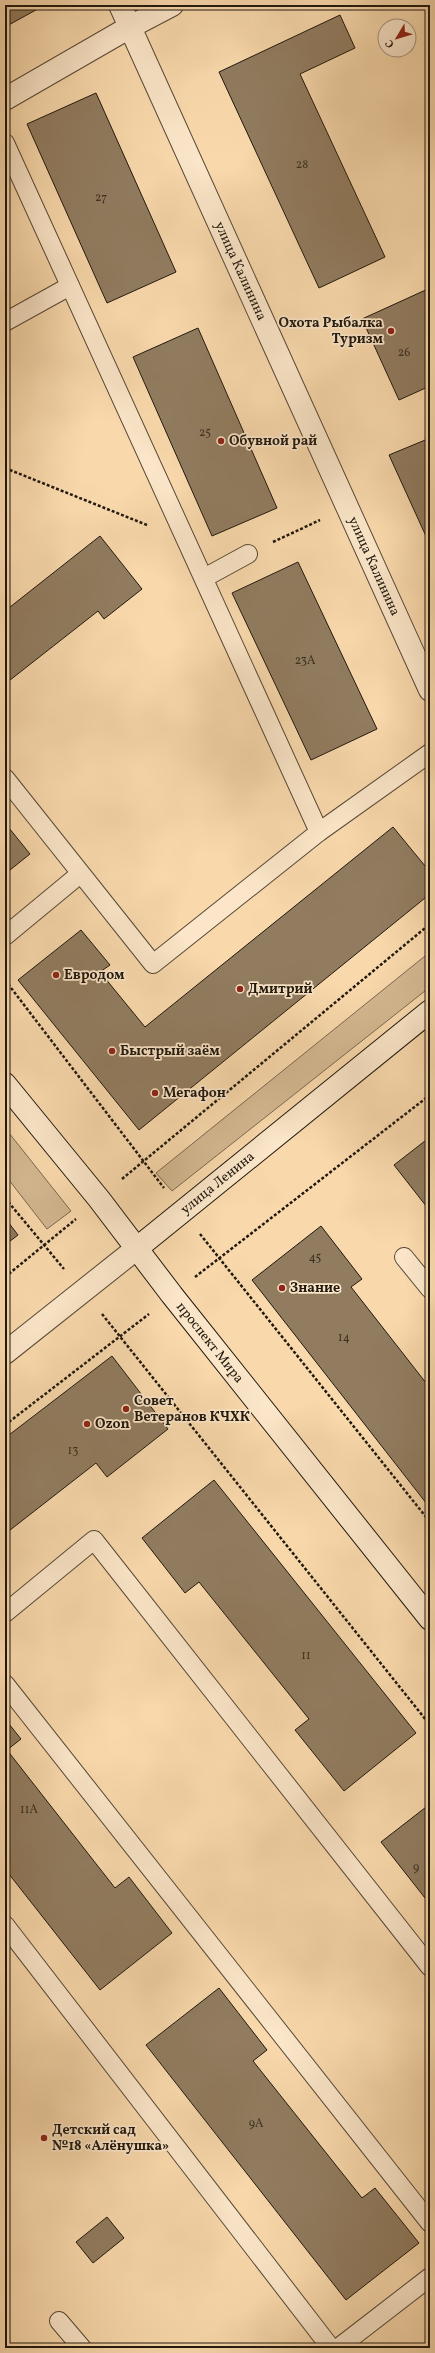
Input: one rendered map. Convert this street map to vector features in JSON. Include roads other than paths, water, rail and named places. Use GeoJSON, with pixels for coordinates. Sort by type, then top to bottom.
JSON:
{"type":"FeatureCollection","features":[{"type":"Feature","properties":{"kind":"street","name":"улица Калинина"},"geometry":{"type":"LineString","coordinates":[[120,5],[430,690]]}},
{"type":"Feature","properties":{"kind":"street"},"geometry":{"type":"LineString","coordinates":[[5,99],[130,27],[172,5]]}},
{"type":"Feature","properties":{"kind":"street","name":"улица Ленина"},"geometry":{"type":"LineString","coordinates":[[5,1353],[430,1011]]}},
{"type":"Feature","properties":{"kind":"street","name":"проспект Мира"},"geometry":{"type":"LineString","coordinates":[[6,1089],[100,1199],[136,1249],[430,1619]]}},
{"type":"Feature","properties":{"kind":"lane"},"geometry":{"type":"LineString","coordinates":[[5,143],[319,832]]}},
{"type":"Feature","properties":{"kind":"lane"},"geometry":{"type":"LineString","coordinates":[[5,322],[70,286]]}},
{"type":"Feature","properties":{"kind":"lane"},"geometry":{"type":"LineString","coordinates":[[204,578],[248,554]]}},
{"type":"Feature","properties":{"kind":"lane"},"geometry":{"type":"LineString","coordinates":[[5,778],[153,964],[319,832],[430,753]]}},
{"type":"Feature","properties":{"kind":"lane"},"geometry":{"type":"LineString","coordinates":[[5,936],[80,874]]}},
{"type":"Feature","properties":{"kind":"lane"},"geometry":{"type":"LineString","coordinates":[[404,1257],[430,1288]]}},
{"type":"Feature","properties":{"kind":"lane"},"geometry":{"type":"LineString","coordinates":[[5,1613],[94,1540],[430,1967]]}},
{"type":"Feature","properties":{"kind":"lane"},"geometry":{"type":"LineString","coordinates":[[5,1684],[430,2223]]}},
{"type":"Feature","properties":{"kind":"lane"},"geometry":{"type":"LineString","coordinates":[[5,1925],[331,2348]]}},
{"type":"Feature","properties":{"kind":"lane"},"geometry":{"type":"LineString","coordinates":[[338,2348],[430,2277]]}},
{"type":"Feature","properties":{"kind":"lane"},"geometry":{"type":"LineString","coordinates":[[60,2321],[82,2348]]}},
{"type":"Feature","properties":{"kind":"place","name":"Охота Рыбалка Туризм"},"geometry":{"type":"Point","coordinates":[391,331]}},
{"type":"Feature","properties":{"kind":"place","name":"Обувной рай"},"geometry":{"type":"Point","coordinates":[221,441]}},
{"type":"Feature","properties":{"kind":"place","name":"Евродом"},"geometry":{"type":"Point","coordinates":[56,975]}},
{"type":"Feature","properties":{"kind":"place","name":"Дмитрий"},"geometry":{"type":"Point","coordinates":[240,989]}},
{"type":"Feature","properties":{"kind":"place","name":"Быстрый заём"},"geometry":{"type":"Point","coordinates":[112,1051]}},
{"type":"Feature","properties":{"kind":"place","name":"Мегафон"},"geometry":{"type":"Point","coordinates":[155,1093]}},
{"type":"Feature","properties":{"kind":"place","name":"Знание"},"geometry":{"type":"Point","coordinates":[282,1288]}},
{"type":"Feature","properties":{"kind":"place","name":"Совет Ветеранов КЧХК"},"geometry":{"type":"Point","coordinates":[126,1409]}},
{"type":"Feature","properties":{"kind":"place","name":"Ozon"},"geometry":{"type":"Point","coordinates":[87,1424]}},
{"type":"Feature","properties":{"kind":"place","name":"Детский сад №18 «Алёнушка»"},"geometry":{"type":"Point","coordinates":[44,2138]}}]}
